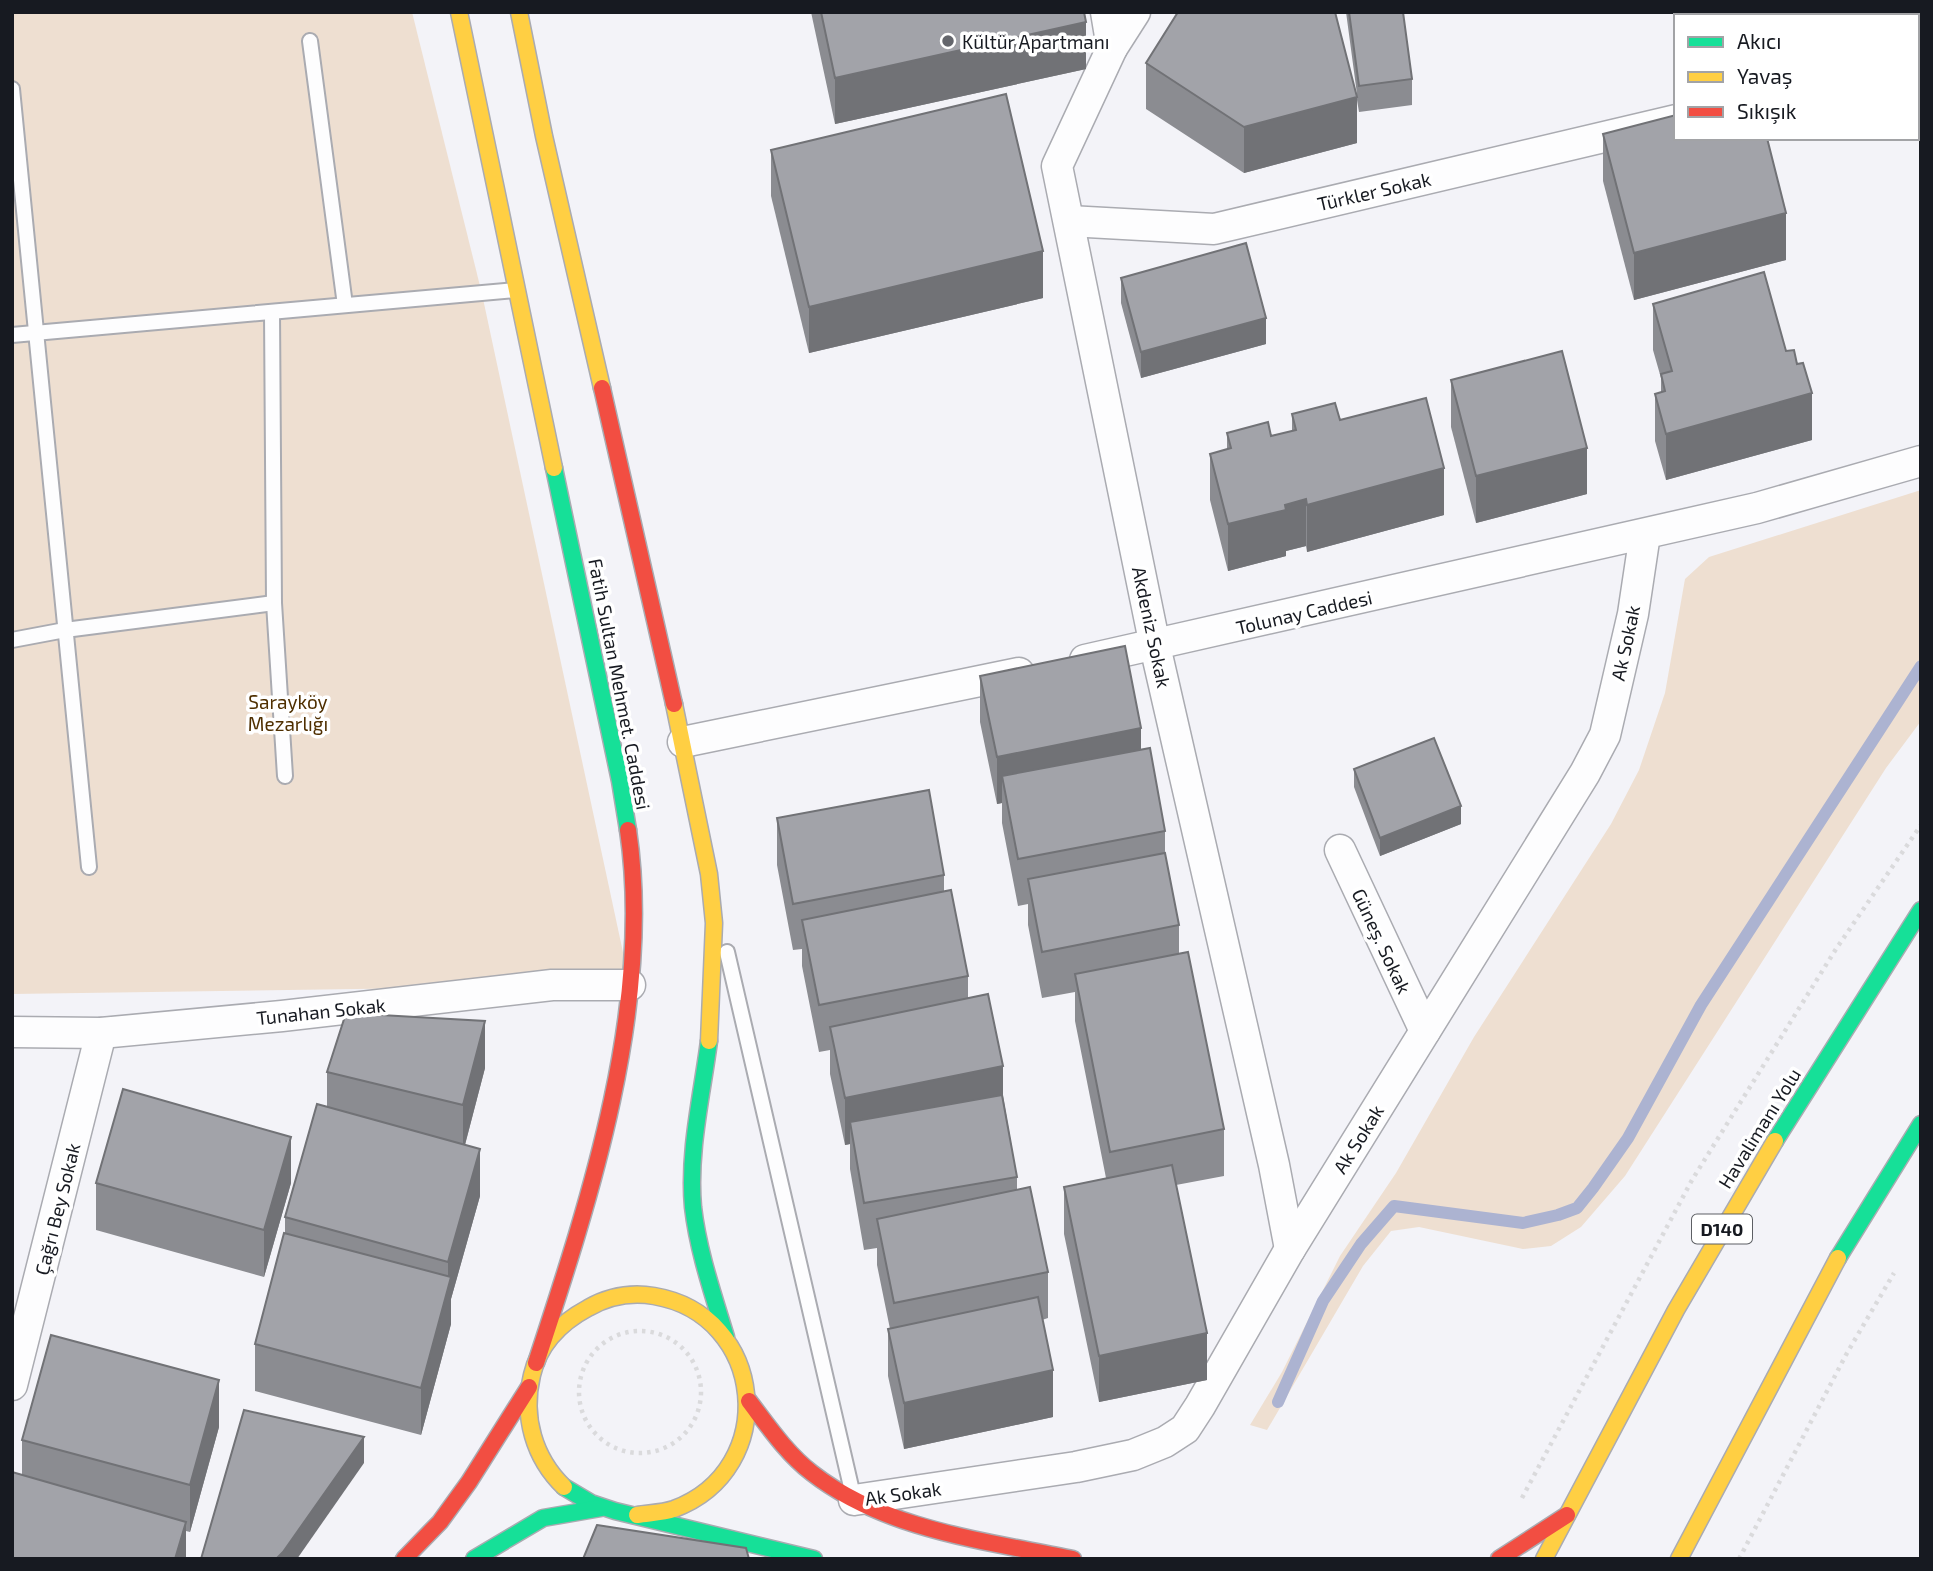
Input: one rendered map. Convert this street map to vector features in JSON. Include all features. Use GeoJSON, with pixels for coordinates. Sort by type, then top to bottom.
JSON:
{"type":"FeatureCollection","features":[{"type":"Feature","properties":{"kind":"main road","name":"Fatih Sultan Mehmet. Caddesi"},"geometry":{"type":"LineString","coordinates":[[459,12],[620,782],[632,862],[633,948],[617,1079],[580,1232],[528,1387],[529,1425],[542,1461],[567,1490],[601,1508],[814,1559]]}},
{"type":"Feature","properties":{"kind":"main road","name":"Fatih Sultan Mehmet. Caddesi"},"geometry":{"type":"LineString","coordinates":[[519,12],[544,136],[683,741],[709,874],[714,923],[709,1038],[692,1170],[693,1205],[698,1242],[726,1337],[742,1366],[749,1401],[744,1436],[729,1468],[704,1493],[672,1510],[637,1515]]}},
{"type":"Feature","properties":{"kind":"main road","name":"Havalimanı Yolu"},"geometry":{"type":"LineString","coordinates":[[1544,1559],[1627,1398],[1722,1229],[1921,910]]}},
{"type":"Feature","properties":{"kind":"main road"},"geometry":{"type":"LineString","coordinates":[[1679,1559],[1827,1276],[1921,1124]]}},
{"type":"Feature","properties":{"kind":"main road","name":"Fatih Sultan Mehmet. Caddesi"},"geometry":{"type":"LineString","coordinates":[[536,1363],[552,1334],[577,1312],[607,1298],[640,1294],[673,1300],[702,1314],[726,1337]]}},
{"type":"Feature","properties":{"kind":"main road"},"geometry":{"type":"LineString","coordinates":[[404,1559],[440,1522],[469,1482],[528,1387]]}},
{"type":"Feature","properties":{"kind":"main road","name":"Fatih Sultan Mehmet. Caddesi"},"geometry":{"type":"LineString","coordinates":[[749,1401],[787,1450],[811,1472],[854,1500],[934,1528],[1073,1559]]}},
{"type":"Feature","properties":{"kind":"main road"},"geometry":{"type":"LineString","coordinates":[[474,1559],[507,1547],[543,1518],[601,1508]]}},
{"type":"Feature","properties":{"kind":"main road"},"geometry":{"type":"LineString","coordinates":[[1499,1559],[1567,1515]]}},
{"type":"Feature","properties":{"kind":"street"},"geometry":{"type":"LineString","coordinates":[[1106,12],[1112,48]]}},
{"type":"Feature","properties":{"kind":"street","name":"Akdeniz Sokak"},"geometry":{"type":"LineString","coordinates":[[1135,12],[1112,48],[1057,166],[1155,646],[1290,1249]]}},
{"type":"Feature","properties":{"kind":"street","name":"Türkler Sokak"},"geometry":{"type":"LineString","coordinates":[[1069,221],[1214,229],[1674,120]]}},
{"type":"Feature","properties":{"kind":"street","name":"Tolunay Caddesi"},"geometry":{"type":"LineString","coordinates":[[683,741],[1155,646],[1757,508],[1921,461]]}},
{"type":"Feature","properties":{"kind":"street","name":"Ak Sokak"},"geometry":{"type":"LineString","coordinates":[[854,1500],[1076,1467],[1133,1455],[1165,1442],[1185,1429],[1290,1249],[1585,773],[1605,735],[1633,614],[1645,534]]}},
{"type":"Feature","properties":{"kind":"street","name":"Güneş. Sokak"},"geometry":{"type":"LineString","coordinates":[[1340,850],[1425,1031]]}},
{"type":"Feature","properties":{"kind":"street","name":"Tunahan Sokak"},"geometry":{"type":"LineString","coordinates":[[12,1032],[101,1033],[282,1016],[552,985],[630,985]]}},
{"type":"Feature","properties":{"kind":"street","name":"Çağrı Bey Sokak"},"geometry":{"type":"LineString","coordinates":[[12,1385],[101,1033]]}},
{"type":"Feature","properties":{"kind":"lane"},"geometry":{"type":"LineString","coordinates":[[310,41],[345,305]]}},
{"type":"Feature","properties":{"kind":"lane"},"geometry":{"type":"LineString","coordinates":[[12,89],[89,867]]}},
{"type":"Feature","properties":{"kind":"lane"},"geometry":{"type":"LineString","coordinates":[[12,335],[517,290]]}},
{"type":"Feature","properties":{"kind":"lane"},"geometry":{"type":"LineString","coordinates":[[272,313],[275,603],[285,776]]}},
{"type":"Feature","properties":{"kind":"lane"},"geometry":{"type":"LineString","coordinates":[[12,640],[65,630],[275,603]]}},
{"type":"Feature","properties":{"kind":"lane"},"geometry":{"type":"LineString","coordinates":[[709,874],[854,1500]]}},
{"type":"Feature","properties":{"kind":"path"},"geometry":{"type":"LineString","coordinates":[[1516,1509],[1692,1180],[1829,960],[1921,825]]}},
{"type":"Feature","properties":{"kind":"path"},"geometry":{"type":"LineString","coordinates":[[1739,1559],[1847,1353],[1894,1273]]}},
{"type":"Feature","properties":{"kind":"path"},"geometry":{"type":"LineString","coordinates":[[639,1331],[658,1334],[676,1342],[689,1356],[698,1373],[701,1392],[698,1411],[689,1428],[675,1442],[658,1450],[638,1453],[620,1450],[603,1441],[590,1427],[581,1411],[578,1392],[582,1373],[590,1356],[603,1343],[620,1334],[639,1331]]}},
{"type":"Feature","properties":{"kind":"green space","name":"Sarayköy Mezarlığı"},"geometry":{"type":"Polygon","coordinates":[[[12,12],[412,12],[482,294],[630,985],[12,994],[12,12]]]}},
{"type":"Feature","properties":{"kind":"green space"},"geometry":{"type":"Polygon","coordinates":[[[1921,490],[1921,721],[1886,768],[1625,1176],[1581,1227],[1551,1246],[1523,1249],[1419,1227],[1391,1231],[1363,1266],[1267,1430],[1250,1425],[1282,1372],[1340,1256],[1396,1173],[1474,1037],[1611,824],[1639,770],[1665,693],[1685,579],[1709,557],[1921,490]]]}},
{"type":"Feature","properties":{"kind":"building"},"geometry":{"type":"Polygon","coordinates":[[[821,12],[1084,12],[1086,22],[835,78],[821,12]]]}},
{"type":"Feature","properties":{"kind":"building"},"geometry":{"type":"Polygon","coordinates":[[[1178,12],[1335,12],[1357,97],[1244,127],[1146,63],[1178,12]]]}},
{"type":"Feature","properties":{"kind":"building"},"geometry":{"type":"Polygon","coordinates":[[[1349,12],[1403,12],[1412,79],[1359,86],[1349,12]]]}},
{"type":"Feature","properties":{"kind":"building"},"geometry":{"type":"Polygon","coordinates":[[[1006,94],[1043,251],[809,307],[771,150],[1006,94]]]}},
{"type":"Feature","properties":{"kind":"building"},"geometry":{"type":"Polygon","coordinates":[[[1674,116],[1674,140],[1768,140],[1786,213],[1634,253],[1603,134],[1674,116]]]}},
{"type":"Feature","properties":{"kind":"building"},"geometry":{"type":"Polygon","coordinates":[[[1246,243],[1266,318],[1141,352],[1121,278],[1246,243]]]}},
{"type":"Feature","properties":{"kind":"building"},"geometry":{"type":"Polygon","coordinates":[[[1764,272],[1786,351],[1794,350],[1797,364],[1803,363],[1812,393],[1666,434],[1655,394],[1665,391],[1661,374],[1672,371],[1653,304],[1764,272]]]}},
{"type":"Feature","properties":{"kind":"building"},"geometry":{"type":"Polygon","coordinates":[[[1562,351],[1587,448],[1476,476],[1451,380],[1562,351]]]}},
{"type":"Feature","properties":{"kind":"building"},"geometry":{"type":"Polygon","coordinates":[[[1426,398],[1444,468],[1307,505],[1306,499],[1285,505],[1286,510],[1228,524],[1210,454],[1231,448],[1227,433],[1268,422],[1271,436],[1296,430],[1292,414],[1335,403],[1340,420],[1426,398]]]}},
{"type":"Feature","properties":{"kind":"building"},"geometry":{"type":"Polygon","coordinates":[[[1125,646],[1141,728],[997,757],[980,676],[1125,646]]]}},
{"type":"Feature","properties":{"kind":"building"},"geometry":{"type":"Polygon","coordinates":[[[1434,738],[1461,806],[1380,838],[1354,769],[1434,738]]]}},
{"type":"Feature","properties":{"kind":"building"},"geometry":{"type":"Polygon","coordinates":[[[1150,748],[1165,831],[1018,859],[1002,776],[1150,748]]]}},
{"type":"Feature","properties":{"kind":"building"},"geometry":{"type":"Polygon","coordinates":[[[929,790],[944,875],[793,904],[777,818],[929,790]]]}},
{"type":"Feature","properties":{"kind":"building"},"geometry":{"type":"Polygon","coordinates":[[[1165,853],[1179,925],[1042,952],[1028,879],[1165,853]]]}},
{"type":"Feature","properties":{"kind":"building"},"geometry":{"type":"Polygon","coordinates":[[[951,890],[968,976],[819,1005],[802,920],[951,890]]]}},
{"type":"Feature","properties":{"kind":"building"},"geometry":{"type":"Polygon","coordinates":[[[1188,952],[1224,1129],[1110,1152],[1075,974],[1188,952]]]}},
{"type":"Feature","properties":{"kind":"building"},"geometry":{"type":"Polygon","coordinates":[[[988,994],[1003,1066],[845,1098],[830,1027],[988,994]]]}},
{"type":"Feature","properties":{"kind":"building"},"geometry":{"type":"Polygon","coordinates":[[[346,1013],[485,1021],[463,1105],[327,1072],[346,1013]]]}},
{"type":"Feature","properties":{"kind":"building"},"geometry":{"type":"Polygon","coordinates":[[[123,1089],[291,1137],[264,1230],[96,1183],[123,1089]]]}},
{"type":"Feature","properties":{"kind":"building"},"geometry":{"type":"Polygon","coordinates":[[[1002,1095],[1017,1177],[864,1203],[850,1122],[1002,1095]]]}},
{"type":"Feature","properties":{"kind":"building"},"geometry":{"type":"Polygon","coordinates":[[[317,1104],[480,1149],[448,1262],[285,1217],[317,1104]]]}},
{"type":"Feature","properties":{"kind":"building"},"geometry":{"type":"Polygon","coordinates":[[[1172,1165],[1207,1333],[1099,1356],[1064,1187],[1172,1165]]]}},
{"type":"Feature","properties":{"kind":"building"},"geometry":{"type":"Polygon","coordinates":[[[1030,1187],[1048,1272],[894,1303],[877,1219],[1030,1187]]]}},
{"type":"Feature","properties":{"kind":"building"},"geometry":{"type":"Polygon","coordinates":[[[284,1233],[451,1277],[421,1388],[255,1344],[284,1233]]]}},
{"type":"Feature","properties":{"kind":"building"},"geometry":{"type":"Polygon","coordinates":[[[1038,1297],[1053,1370],[904,1403],[888,1329],[1038,1297]]]}},
{"type":"Feature","properties":{"kind":"building"},"geometry":{"type":"Polygon","coordinates":[[[51,1335],[219,1380],[190,1485],[22,1440],[51,1335]]]}},
{"type":"Feature","properties":{"kind":"building"},"geometry":{"type":"Polygon","coordinates":[[[244,1410],[364,1437],[276,1559],[201,1559],[244,1410]]]}},
{"type":"Feature","properties":{"kind":"building"},"geometry":{"type":"Polygon","coordinates":[[[12,1472],[186,1522],[175,1559],[12,1559],[12,1472]]]}},
{"type":"Feature","properties":{"kind":"building"},"geometry":{"type":"Polygon","coordinates":[[[597,1525],[746,1548],[749,1559],[583,1559],[597,1525]]]}},
{"type":"Feature","properties":{"kind":"waterway"},"geometry":{"type":"LineString","coordinates":[[1278,1402],[1323,1301],[1361,1244],[1394,1206],[1523,1223],[1577,1208],[1628,1138],[1701,1005],[1921,666]]}},
{"type":"Feature","properties":{"kind":"traffic: fast"},"geometry":{"type":"LineString","coordinates":[[554,468],[628,830]]}},
{"type":"Feature","properties":{"kind":"traffic: fast"},"geometry":{"type":"LineString","coordinates":[[1775,1141],[1921,910]]}},
{"type":"Feature","properties":{"kind":"traffic: fast"},"geometry":{"type":"LineString","coordinates":[[709,1041],[692,1165],[693,1207],[702,1256],[726,1337]]}},
{"type":"Feature","properties":{"kind":"traffic: fast"},"geometry":{"type":"LineString","coordinates":[[1838,1258],[1921,1124]]}},
{"type":"Feature","properties":{"kind":"traffic: fast"},"geometry":{"type":"LineString","coordinates":[[564,1487],[591,1503],[615,1511],[814,1559]]}},
{"type":"Feature","properties":{"kind":"traffic: fast"},"geometry":{"type":"LineString","coordinates":[[474,1559],[543,1518],[601,1508]]}},
{"type":"Feature","properties":{"kind":"traffic: slow"},"geometry":{"type":"LineString","coordinates":[[459,12],[554,468]]}},
{"type":"Feature","properties":{"kind":"traffic: slow"},"geometry":{"type":"LineString","coordinates":[[519,12],[544,136],[602,388]]}},
{"type":"Feature","properties":{"kind":"traffic: slow"},"geometry":{"type":"LineString","coordinates":[[674,704],[709,874],[714,923],[709,1041]]}},
{"type":"Feature","properties":{"kind":"traffic: slow"},"geometry":{"type":"LineString","coordinates":[[1544,1559],[1676,1310],[1775,1141]]}},
{"type":"Feature","properties":{"kind":"traffic: slow"},"geometry":{"type":"LineString","coordinates":[[1679,1559],[1838,1258]]}},
{"type":"Feature","properties":{"kind":"traffic: slow"},"geometry":{"type":"LineString","coordinates":[[564,1487],[538,1450],[530,1421],[529,1391],[532,1375],[545,1345],[568,1321],[588,1308],[612,1298],[637,1294],[654,1296],[691,1309],[719,1332],[738,1361],[746,1395],[744,1429],[732,1462],[708,1489],[674,1509],[637,1515]]}},
{"type":"Feature","properties":{"kind":"traffic: jam"},"geometry":{"type":"LineString","coordinates":[[602,388],[674,704]]}},
{"type":"Feature","properties":{"kind":"traffic: jam"},"geometry":{"type":"LineString","coordinates":[[536,1363],[596,1168],[625,1032],[632,964],[634,896],[628,830]]}},
{"type":"Feature","properties":{"kind":"traffic: jam"},"geometry":{"type":"LineString","coordinates":[[404,1559],[440,1522],[469,1482],[529,1387]]}},
{"type":"Feature","properties":{"kind":"traffic: jam"},"geometry":{"type":"LineString","coordinates":[[749,1401],[778,1439],[812,1473],[871,1508],[937,1531],[1073,1559]]}},
{"type":"Feature","properties":{"kind":"traffic: jam"},"geometry":{"type":"LineString","coordinates":[[1499,1559],[1567,1515]]}},
{"type":"Feature","properties":{"kind":"place","name":"Kültür Apartmanı"},"geometry":{"type":"Point","coordinates":[948,41]}}]}
